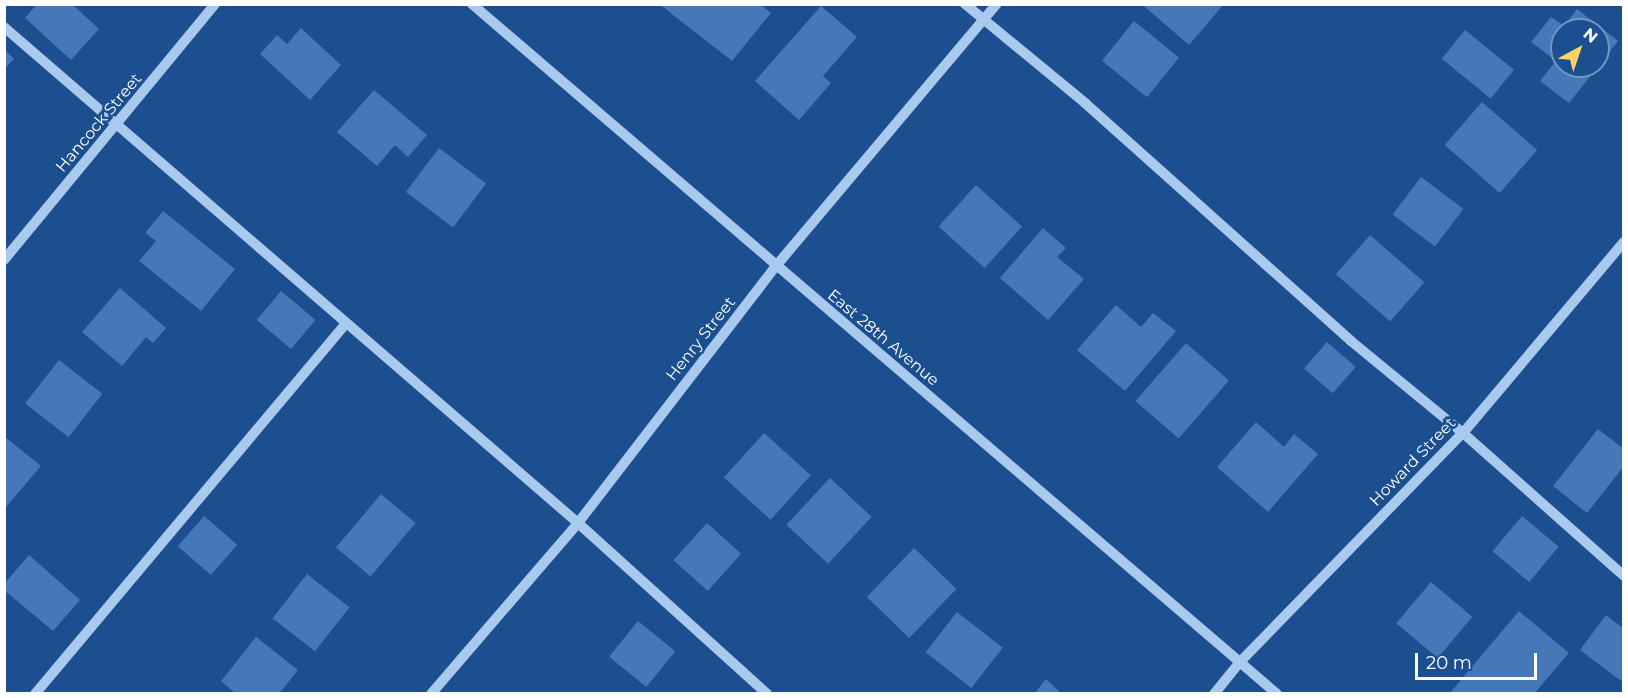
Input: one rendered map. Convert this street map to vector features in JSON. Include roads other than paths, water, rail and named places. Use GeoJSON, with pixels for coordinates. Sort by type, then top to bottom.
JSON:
{"type":"FeatureCollection","features":[{"type":"Feature","properties":{"kind":"street","name":"Hancock Street"},"geometry":{"type":"LineString","coordinates":[[4,260],[215,4]]}},
{"type":"Feature","properties":{"kind":"street","name":"East 28th Avenue"},"geometry":{"type":"LineString","coordinates":[[472,4],[1277,693]]}},
{"type":"Feature","properties":{"kind":"street"},"geometry":{"type":"LineString","coordinates":[[965,4],[1085,103],[1351,341],[1463,433],[1623,576]]}},
{"type":"Feature","properties":{"kind":"street","name":"Henry Street"},"geometry":{"type":"LineString","coordinates":[[431,693],[578,523],[776,266],[997,4]]}},
{"type":"Feature","properties":{"kind":"street"},"geometry":{"type":"LineString","coordinates":[[4,27],[578,523],[767,693]]}},
{"type":"Feature","properties":{"kind":"street","name":"Howard Street"},"geometry":{"type":"LineString","coordinates":[[1214,693],[1240,662],[1463,433],[1623,242]]}},
{"type":"Feature","properties":{"kind":"street"},"geometry":{"type":"LineString","coordinates":[[35,693],[346,323]]}}]}
